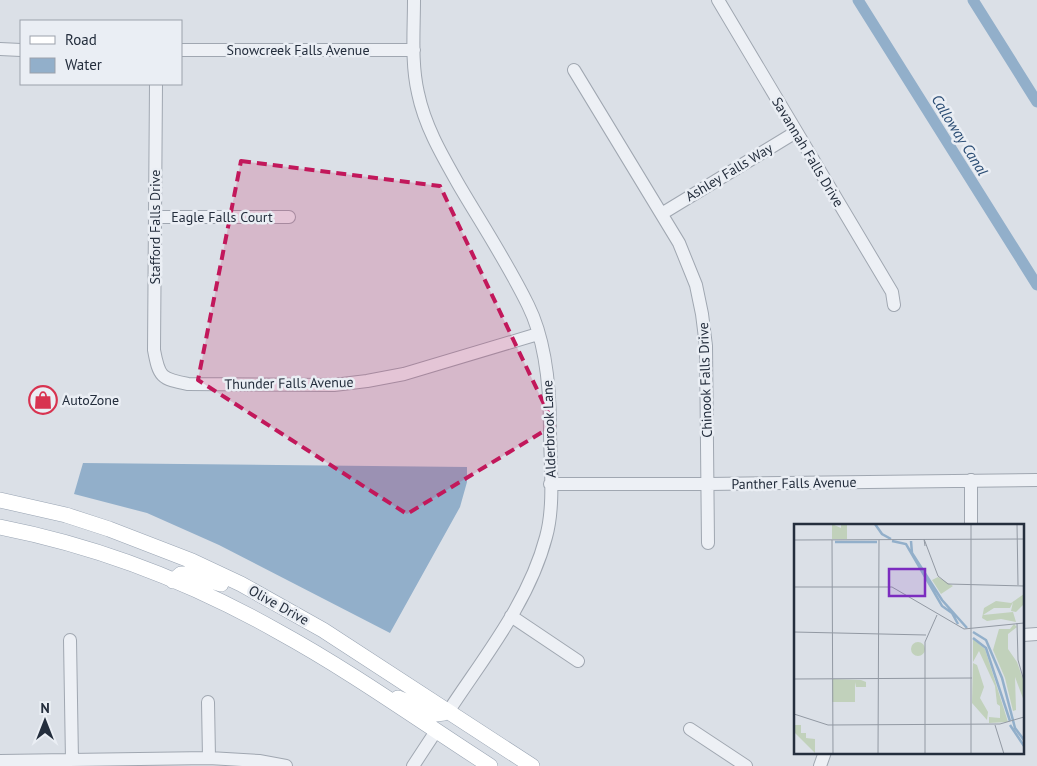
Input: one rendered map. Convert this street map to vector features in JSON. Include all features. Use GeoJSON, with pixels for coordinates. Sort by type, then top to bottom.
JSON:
{"type":"FeatureCollection","features":[{"type":"Feature","properties":{"kind":"main road","name":"Olive Drive"},"geometry":{"type":"LineString","coordinates":[[0,500],[66,515],[192,561],[272,601],[323,630],[531,765]]}},
{"type":"Feature","properties":{"kind":"main road","name":"Olive Drive"},"geometry":{"type":"LineString","coordinates":[[0,527],[58,541],[109,557],[174,581],[241,612],[278,631],[358,680],[490,766]]}},
{"type":"Feature","properties":{"kind":"main road"},"geometry":{"type":"LineString","coordinates":[[174,581],[181,574],[189,574],[272,601]]}},
{"type":"Feature","properties":{"kind":"main road"},"geometry":{"type":"LineString","coordinates":[[358,680],[436,714],[448,712]]}},
{"type":"Feature","properties":{"kind":"main road"},"geometry":{"type":"LineString","coordinates":[[436,731],[445,728],[455,728],[531,765]]}},
{"type":"Feature","properties":{"kind":"street","name":"Alderbrook Lane"},"geometry":{"type":"LineString","coordinates":[[414,0],[414,67],[424,115],[443,158],[529,306],[545,362],[550,400],[550,513],[547,536],[527,589],[448,712]]}},
{"type":"Feature","properties":{"kind":"street","name":"Savannah Falls Drive"},"geometry":{"type":"LineString","coordinates":[[718,0],[892,292],[894,306]]}},
{"type":"Feature","properties":{"kind":"street"},"geometry":{"type":"LineString","coordinates":[[0,50],[20,50]]}},
{"type":"Feature","properties":{"kind":"street","name":"Snowcreek Falls Avenue"},"geometry":{"type":"LineString","coordinates":[[182,50],[414,50]]}},
{"type":"Feature","properties":{"kind":"street","name":"Chinook Falls Drive"},"geometry":{"type":"LineString","coordinates":[[574,70],[663,213],[688,262],[696,285],[706,346],[708,543]]}},
{"type":"Feature","properties":{"kind":"street","name":"Stafford Falls Drive"},"geometry":{"type":"LineString","coordinates":[[156,85],[154,350],[158,369]]}},
{"type":"Feature","properties":{"kind":"street","name":"Ashley Falls Way"},"geometry":{"type":"LineString","coordinates":[[663,213],[796,132]]}},
{"type":"Feature","properties":{"kind":"street","name":"Eagle Falls Court"},"geometry":{"type":"LineString","coordinates":[[155,217],[289,217]]}},
{"type":"Feature","properties":{"kind":"street","name":"Thunder Falls Avenue"},"geometry":{"type":"LineString","coordinates":[[158,369],[168,380],[188,384],[334,385],[404,374],[538,334]]}},
{"type":"Feature","properties":{"kind":"street"},"geometry":{"type":"LineString","coordinates":[[971,480],[971,524]]}},
{"type":"Feature","properties":{"kind":"street","name":"Panther Falls Avenue"},"geometry":{"type":"LineString","coordinates":[[550,484],[1037,480]]}},
{"type":"Feature","properties":{"kind":"street"},"geometry":{"type":"LineString","coordinates":[[511,616],[578,660]]}},
{"type":"Feature","properties":{"kind":"street"},"geometry":{"type":"LineString","coordinates":[[1024,634],[1037,634]]}},
{"type":"Feature","properties":{"kind":"street"},"geometry":{"type":"LineString","coordinates":[[70,640],[72,761]]}},
{"type":"Feature","properties":{"kind":"street"},"geometry":{"type":"LineString","coordinates":[[208,702],[209,758]]}},
{"type":"Feature","properties":{"kind":"street"},"geometry":{"type":"LineString","coordinates":[[690,729],[746,766]]}},
{"type":"Feature","properties":{"kind":"street"},"geometry":{"type":"LineString","coordinates":[[413,766],[436,731]]}},
{"type":"Feature","properties":{"kind":"street"},"geometry":{"type":"LineString","coordinates":[[820,766],[824,754]]}},
{"type":"Feature","properties":{"kind":"street"},"geometry":{"type":"LineString","coordinates":[[0,762],[209,758],[259,761],[286,766]]}},
{"type":"Feature","properties":{"kind":"highlighted area"},"geometry":{"type":"Polygon","coordinates":[[[241,161],[440,186],[554,425],[407,514],[198,380],[241,161]]]}},
{"type":"Feature","properties":{"kind":"water"},"geometry":{"type":"Polygon","coordinates":[[[83,463],[467,467],[467,482],[460,507],[390,633],[219,545],[147,513],[74,494],[83,463]]]}},
{"type":"Feature","properties":{"kind":"waterway","name":"Calloway Canal"},"geometry":{"type":"LineString","coordinates":[[858,0],[1037,285]]}},
{"type":"Feature","properties":{"kind":"waterway"},"geometry":{"type":"LineString","coordinates":[[973,0],[1037,102]]}},
{"type":"Feature","properties":{"kind":"place","name":"AutoZone"},"geometry":{"type":"Point","coordinates":[43,400]}}]}
